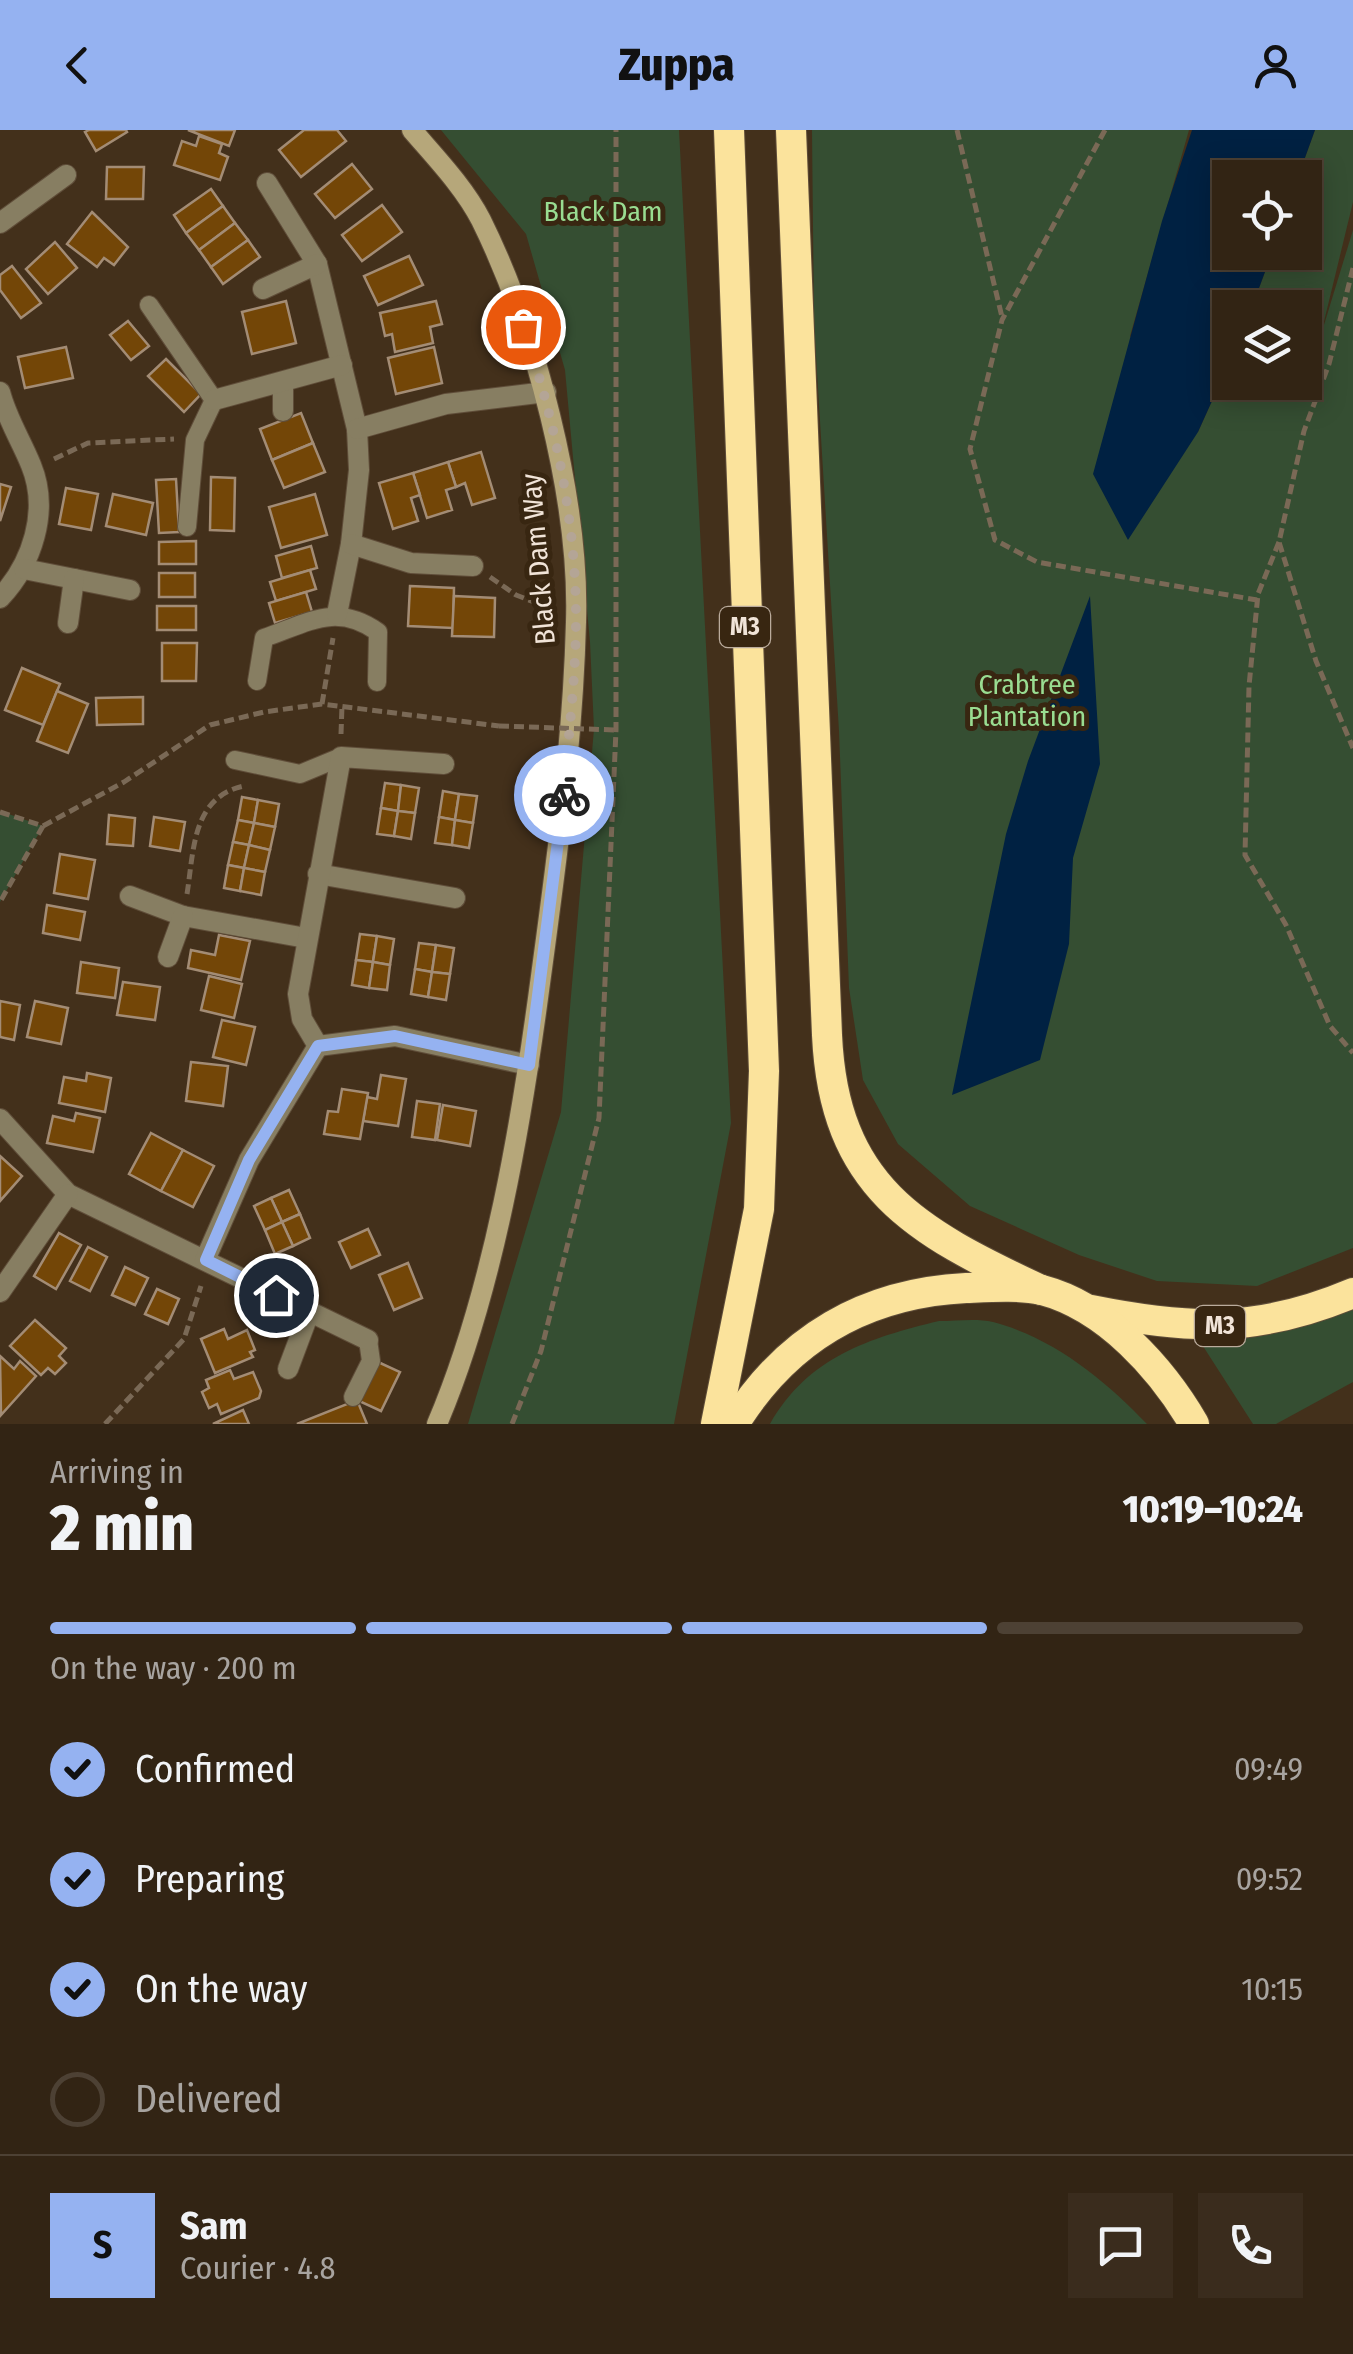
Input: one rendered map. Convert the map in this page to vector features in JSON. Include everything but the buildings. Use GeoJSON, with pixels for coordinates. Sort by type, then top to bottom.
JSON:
{"type":"FeatureCollection","features":[{"type":"Feature","properties":{"kind":"highway","name":"M3"},"geometry":{"type":"LineString","coordinates":[[716,1424],[759,1209],[764,1089],[728,130]]}},
{"type":"Feature","properties":{"kind":"highway","name":"M3"},"geometry":{"type":"LineString","coordinates":[[790,130],[828,1053],[833,1098],[849,1145],[892,1204],[933,1236],[1084,1308],[1172,1325],[1236,1325],[1287,1318],[1353,1293]]}},
{"type":"Feature","properties":{"kind":"highway","name":"M3"},"geometry":{"type":"LineString","coordinates":[[734,1424],[775,1368],[798,1348],[875,1303],[928,1290],[1041,1290]]}},
{"type":"Feature","properties":{"kind":"highway","name":"M3"},"geometry":{"type":"LineString","coordinates":[[1084,1308],[1157,1371],[1194,1424]]}},
{"type":"Feature","properties":{"kind":"street","name":"Black Dam Way"},"geometry":{"type":"LineString","coordinates":[[412,130],[480,217],[546,392],[567,514],[576,618],[563,814],[529,1065],[482,1288],[437,1424]]}},
{"type":"Feature","properties":{"kind":"street"},"geometry":{"type":"LineString","coordinates":[[3,220],[66,175]]}},
{"type":"Feature","properties":{"kind":"street"},"geometry":{"type":"LineString","coordinates":[[266,183],[317,264],[357,429],[359,470],[352,544],[336,614]]}},
{"type":"Feature","properties":{"kind":"street"},"geometry":{"type":"LineString","coordinates":[[3,220],[18,189]]}},
{"type":"Feature","properties":{"kind":"street"},"geometry":{"type":"LineString","coordinates":[[264,289],[317,264]]}},
{"type":"Feature","properties":{"kind":"street"},"geometry":{"type":"LineString","coordinates":[[214,400],[342,365]]}},
{"type":"Feature","properties":{"kind":"street"},"geometry":{"type":"LineString","coordinates":[[282,382],[283,411]]}},
{"type":"Feature","properties":{"kind":"street"},"geometry":{"type":"LineString","coordinates":[[0,392],[3,416],[33,469],[36,524],[24,569],[0,598]]}},
{"type":"Feature","properties":{"kind":"street"},"geometry":{"type":"LineString","coordinates":[[357,429],[446,404],[546,392]]}},
{"type":"Feature","properties":{"kind":"street"},"geometry":{"type":"LineString","coordinates":[[352,544],[411,563],[473,566]]}},
{"type":"Feature","properties":{"kind":"street"},"geometry":{"type":"LineString","coordinates":[[24,569],[130,590]]}},
{"type":"Feature","properties":{"kind":"street"},"geometry":{"type":"LineString","coordinates":[[68,623],[74,579]]}},
{"type":"Feature","properties":{"kind":"street"},"geometry":{"type":"LineString","coordinates":[[318,1046],[302,1019],[298,994],[341,757],[444,764]]}},
{"type":"Feature","properties":{"kind":"street"},"geometry":{"type":"LineString","coordinates":[[318,874],[455,898]]}},
{"type":"Feature","properties":{"kind":"street"},"geometry":{"type":"LineString","coordinates":[[130,896],[184,916],[306,938]]}},
{"type":"Feature","properties":{"kind":"street"},"geometry":{"type":"LineString","coordinates":[[168,958],[184,916]]}},
{"type":"Feature","properties":{"kind":"street"},"geometry":{"type":"LineString","coordinates":[[318,1046],[395,1036],[529,1065]]}},
{"type":"Feature","properties":{"kind":"street"},"geometry":{"type":"LineString","coordinates":[[207,1260],[249,1160],[318,1046]]}},
{"type":"Feature","properties":{"kind":"street"},"geometry":{"type":"LineString","coordinates":[[0,1119],[68,1194],[368,1340]]}},
{"type":"Feature","properties":{"kind":"street"},"geometry":{"type":"LineString","coordinates":[[0,1292],[68,1194]]}},
{"type":"Feature","properties":{"kind":"street"},"geometry":{"type":"LineString","coordinates":[[288,1369],[309,1312]]}},
{"type":"Feature","properties":{"kind":"lane"},"geometry":{"type":"LineString","coordinates":[[149,305],[214,400],[196,440],[187,527]]}},
{"type":"Feature","properties":{"kind":"lane"},"geometry":{"type":"LineString","coordinates":[[258,681],[264,638],[336,614],[357,617],[378,632],[377,682]]}},
{"type":"Feature","properties":{"kind":"lane"},"geometry":{"type":"LineString","coordinates":[[235,760],[300,774],[341,757]]}},
{"type":"Feature","properties":{"kind":"lane"},"geometry":{"type":"LineString","coordinates":[[352,1397],[371,1361],[368,1340]]}},
{"type":"Feature","properties":{"kind":"path"},"geometry":{"type":"LineString","coordinates":[[512,1424],[541,1352],[599,1118],[616,730],[616,130]]}},
{"type":"Feature","properties":{"kind":"path"},"geometry":{"type":"LineString","coordinates":[[957,130],[1002,320]]}},
{"type":"Feature","properties":{"kind":"path"},"geometry":{"type":"LineString","coordinates":[[1104,130],[1002,320],[970,449],[995,540],[1037,562],[1257,600]]}},
{"type":"Feature","properties":{"kind":"path"},"geometry":{"type":"LineString","coordinates":[[1353,268],[1328,364],[1304,431],[1279,542],[1257,600],[1248,686],[1246,854],[1286,926],[1330,1026],[1353,1053]]}},
{"type":"Feature","properties":{"kind":"path"},"geometry":{"type":"LineString","coordinates":[[33,469],[88,443],[129,438],[196,440]]}},
{"type":"Feature","properties":{"kind":"path"},"geometry":{"type":"LineString","coordinates":[[1279,542],[1316,661],[1353,748]]}},
{"type":"Feature","properties":{"kind":"path"},"geometry":{"type":"LineString","coordinates":[[473,566],[516,595],[576,618]]}},
{"type":"Feature","properties":{"kind":"path"},"geometry":{"type":"LineString","coordinates":[[322,704],[336,614]]}},
{"type":"Feature","properties":{"kind":"path"},"geometry":{"type":"LineString","coordinates":[[0,902],[43,826],[124,782],[210,725],[322,704],[498,726],[616,730]]}},
{"type":"Feature","properties":{"kind":"path"},"geometry":{"type":"LineString","coordinates":[[184,916],[200,815],[226,790],[300,774]]}},
{"type":"Feature","properties":{"kind":"path"},"geometry":{"type":"LineString","coordinates":[[0,812],[43,826]]}},
{"type":"Feature","properties":{"kind":"path"},"geometry":{"type":"LineString","coordinates":[[105,1424],[184,1339],[207,1260]]}},
{"type":"Feature","properties":{"kind":"green space","name":"Black Dam"},"geometry":{"type":"Polygon","coordinates":[[[441,130],[679,130],[731,1123],[674,1424],[468,1424],[561,1112],[594,729],[590,642],[565,370],[526,234],[441,130]]]}},
{"type":"Feature","properties":{"kind":"green space","name":"Crabtree Plantation"},"geometry":{"type":"Polygon","coordinates":[[[812,130],[1189,130],[1130,336],[1198,432],[1212,400],[1322,400],[1322,331],[1353,230],[1353,1248],[1257,1286],[1157,1281],[1079,1255],[970,1206],[898,1144],[863,1080],[849,988],[839,731],[814,323],[812,130]]]}},
{"type":"Feature","properties":{"kind":"green space","name":"Crabtree Plantation"},"geometry":{"type":"Polygon","coordinates":[[[1315,130],[1353,130],[1353,202],[1322,330],[1322,290],[1258,290],[1266,270],[1322,270],[1322,160],[1304,160],[1315,130]]]}},
{"type":"Feature","properties":{"kind":"green space"},"geometry":{"type":"Polygon","coordinates":[[[0,811],[43,826],[0,902],[0,811]]]}},
{"type":"Feature","properties":{"kind":"green space"},"geometry":{"type":"Polygon","coordinates":[[[1353,1301],[1353,1382],[1276,1424],[1253,1424],[1201,1343],[1278,1332],[1353,1301]]]}},
{"type":"Feature","properties":{"kind":"green space"},"geometry":{"type":"Polygon","coordinates":[[[939,1321],[987,1321],[1037,1338],[1077,1362],[1147,1424],[770,1424],[785,1401],[822,1366],[865,1343],[939,1321]]]}},
{"type":"Feature","properties":{"kind":"water"},"geometry":{"type":"Polygon","coordinates":[[[1192,130],[1315,130],[1304,160],[1212,160],[1212,270],[1266,270],[1258,290],[1212,290],[1212,400],[1198,432],[1128,540],[1093,474],[1162,221],[1192,130]]]}},
{"type":"Feature","properties":{"kind":"water"},"geometry":{"type":"Polygon","coordinates":[[[1090,596],[1100,764],[1073,858],[1069,944],[1040,1060],[952,1095],[1006,834],[1028,761],[1090,596]]]}},
{"type":"Feature","properties":{"kind":"way so far"},"geometry":{"type":"LineString","coordinates":[[523,327],[546,392],[567,514],[574,583],[576,618],[564,795]]}},
{"type":"Feature","properties":{"kind":"route"},"geometry":{"type":"LineString","coordinates":[[276,1295],[206,1260],[249,1160],[318,1046],[351,1038],[395,1036],[529,1065],[564,795]]}}]}
